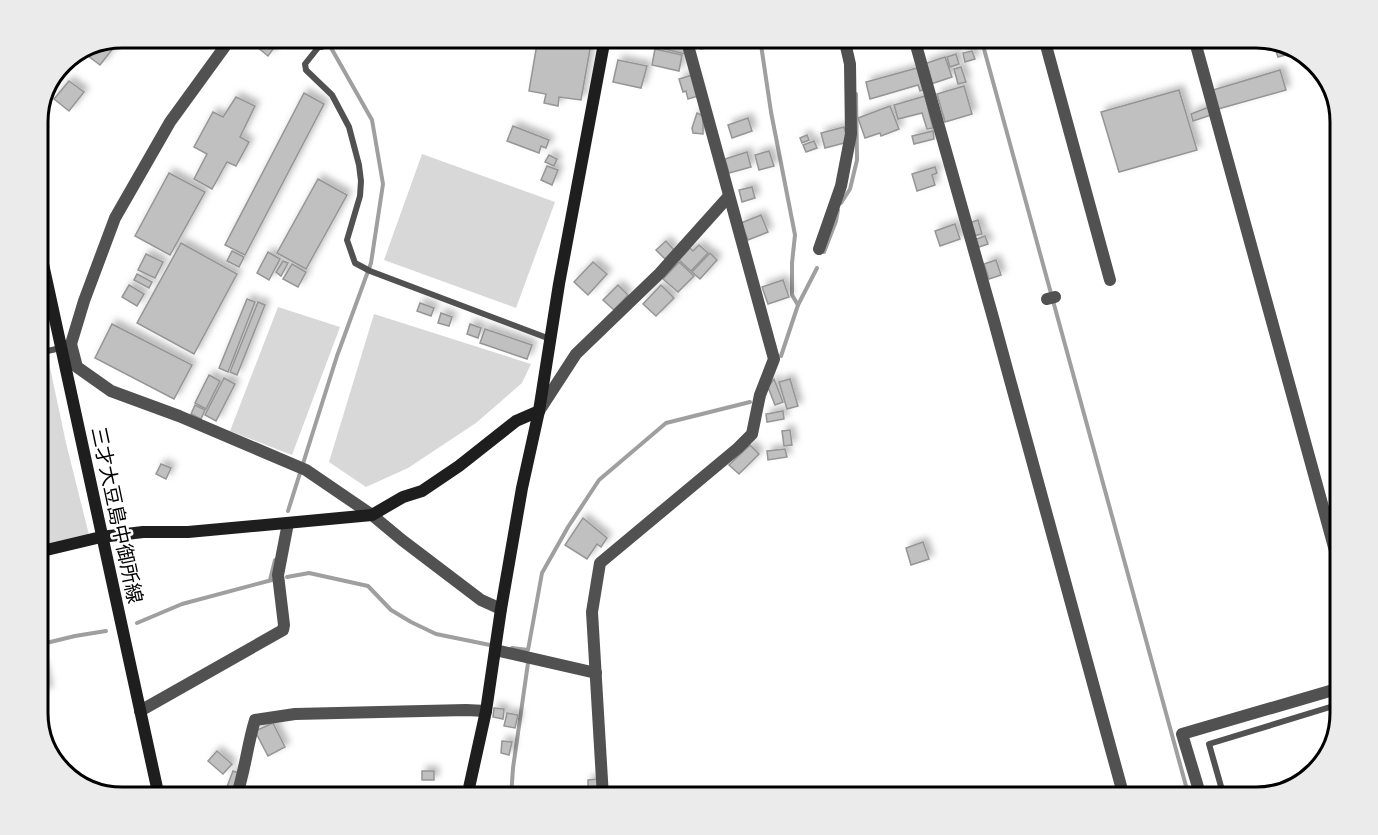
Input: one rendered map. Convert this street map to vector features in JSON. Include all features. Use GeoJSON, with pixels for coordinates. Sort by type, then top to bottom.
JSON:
{"type":"FeatureCollection","features":[{"type":"Feature","properties":{"kind":"street"},"geometry":{"type":"LineString","coordinates":[[224,48],[170,122],[115,218],[66,346],[77,368],[111,391],[179,416],[302,469],[372,515],[481,600],[501,609]]}},
{"type":"Feature","properties":{"kind":"street"},"geometry":{"type":"LineString","coordinates":[[469,787],[486,711],[522,488],[539,411],[559,284],[603,48]]}},
{"type":"Feature","properties":{"kind":"street"},"geometry":{"type":"LineString","coordinates":[[602,787],[592,612],[600,563],[752,434],[760,395],[774,359],[689,48]]}},
{"type":"Feature","properties":{"kind":"street"},"geometry":{"type":"LineString","coordinates":[[819,249],[841,186],[851,134],[850,64],[846,48]]}},
{"type":"Feature","properties":{"kind":"street"},"geometry":{"type":"LineString","coordinates":[[917,48],[1121,787]]}},
{"type":"Feature","properties":{"kind":"street"},"geometry":{"type":"LineString","coordinates":[[1047,48],[1110,280]]}},
{"type":"Feature","properties":{"kind":"street"},"geometry":{"type":"LineString","coordinates":[[1197,48],[1330,533]]}},
{"type":"Feature","properties":{"kind":"street"},"geometry":{"type":"LineString","coordinates":[[48,550],[101,537],[143,532],[188,532],[372,515],[403,497],[422,491],[459,466],[516,421],[539,411],[576,354],[660,273],[729,196]]}},
{"type":"Feature","properties":{"kind":"street","name":"三才大豆島中御所線"},"geometry":{"type":"LineString","coordinates":[[48,278],[66,346],[101,537],[157,787]]}},
{"type":"Feature","properties":{"kind":"street"},"geometry":{"type":"LineString","coordinates":[[140,711],[283,630],[278,575],[288,523]]}},
{"type":"Feature","properties":{"kind":"street"},"geometry":{"type":"LineString","coordinates":[[495,650],[596,673]]}},
{"type":"Feature","properties":{"kind":"street"},"geometry":{"type":"LineString","coordinates":[[1198,787],[1182,734],[1330,691]]}},
{"type":"Feature","properties":{"kind":"street"},"geometry":{"type":"LineString","coordinates":[[240,787],[255,720],[295,714],[486,711]]}},
{"type":"Feature","properties":{"kind":"lane"},"geometry":{"type":"LineString","coordinates":[[315,48],[305,64],[306,70],[332,95],[349,127],[359,165],[360,196],[347,240],[355,263],[367,270],[550,339]]}},
{"type":"Feature","properties":{"kind":"lane"},"geometry":{"type":"LineString","coordinates":[[48,350],[66,346]]}},
{"type":"Feature","properties":{"kind":"lane"},"geometry":{"type":"LineString","coordinates":[[1221,787],[1209,744],[1330,707]]}},
{"type":"Feature","properties":{"kind":"shaded area"},"geometry":{"type":"Polygon","coordinates":[[[422,154],[555,202],[516,308],[384,260],[422,154]]]}},
{"type":"Feature","properties":{"kind":"shaded area"},"geometry":{"type":"Polygon","coordinates":[[[278,307],[340,327],[292,455],[230,431],[278,307]]]}},
{"type":"Feature","properties":{"kind":"shaded area"},"geometry":{"type":"Polygon","coordinates":[[[374,314],[531,364],[522,383],[476,423],[408,468],[366,487],[329,462],[374,314]]]}},
{"type":"Feature","properties":{"kind":"shaded area"},"geometry":{"type":"Polygon","coordinates":[[[48,358],[66,443],[89,535],[48,545],[48,358]]]}},
{"type":"Feature","properties":{"kind":"building"},"geometry":{"type":"Polygon","coordinates":[[[258,48],[274,48],[268,56],[258,48]]]}},
{"type":"Feature","properties":{"kind":"building"},"geometry":{"type":"Polygon","coordinates":[[[536,48],[590,48],[581,100],[559,97],[558,106],[544,103],[546,94],[529,91],[536,48]]]}},
{"type":"Feature","properties":{"kind":"building"},"geometry":{"type":"Polygon","coordinates":[[[661,48],[687,48],[689,55],[661,48]]]}},
{"type":"Feature","properties":{"kind":"building"},"geometry":{"type":"Polygon","coordinates":[[[113,49],[100,65],[89,56],[113,49]]]}},
{"type":"Feature","properties":{"kind":"building"},"geometry":{"type":"Polygon","coordinates":[[[655,49],[682,55],[679,71],[652,65],[655,49]]]}},
{"type":"Feature","properties":{"kind":"building"},"geometry":{"type":"Polygon","coordinates":[[[972,51],[975,59],[965,62],[963,53],[972,51]]]}},
{"type":"Feature","properties":{"kind":"building"},"geometry":{"type":"Polygon","coordinates":[[[1276,51],[1286,55],[1278,57],[1276,51]]]}},
{"type":"Feature","properties":{"kind":"building"},"geometry":{"type":"Polygon","coordinates":[[[956,54],[959,64],[950,67],[947,57],[956,54]]]}},
{"type":"Feature","properties":{"kind":"building"},"geometry":{"type":"Polygon","coordinates":[[[945,57],[952,77],[931,84],[924,64],[945,57]]]}},
{"type":"Feature","properties":{"kind":"building"},"geometry":{"type":"Polygon","coordinates":[[[618,60],[647,66],[641,88],[613,82],[618,60]]]}},
{"type":"Feature","properties":{"kind":"building"},"geometry":{"type":"Polygon","coordinates":[[[961,67],[966,82],[958,84],[954,69],[961,67]]]}},
{"type":"Feature","properties":{"kind":"building"},"geometry":{"type":"Polygon","coordinates":[[[917,68],[923,90],[920,91],[918,85],[870,99],[866,82],[917,68]]]}},
{"type":"Feature","properties":{"kind":"building"},"geometry":{"type":"Polygon","coordinates":[[[1280,70],[1286,90],[1218,109],[1213,90],[1280,70]]]}},
{"type":"Feature","properties":{"kind":"building"},"geometry":{"type":"Polygon","coordinates":[[[692,75],[698,96],[688,99],[679,79],[692,75]]]}},
{"type":"Feature","properties":{"kind":"building"},"geometry":{"type":"Polygon","coordinates":[[[69,81],[84,92],[69,111],[54,99],[69,81]]]}},
{"type":"Feature","properties":{"kind":"building"},"geometry":{"type":"Polygon","coordinates":[[[964,86],[972,114],[945,122],[937,94],[964,86]]]}},
{"type":"Feature","properties":{"kind":"building"},"geometry":{"type":"Polygon","coordinates":[[[1179,90],[1197,150],[1119,172],[1101,112],[1179,90]]]}},
{"type":"Feature","properties":{"kind":"building"},"geometry":{"type":"Polygon","coordinates":[[[304,93],[324,104],[245,255],[225,245],[304,93]]]}},
{"type":"Feature","properties":{"kind":"building"},"geometry":{"type":"Polygon","coordinates":[[[925,96],[933,128],[927,129],[922,113],[898,119],[894,105],[925,96]]]}},
{"type":"Feature","properties":{"kind":"building"},"geometry":{"type":"Polygon","coordinates":[[[236,97],[255,106],[240,137],[249,142],[236,166],[227,162],[212,189],[194,179],[207,154],[194,147],[213,112],[223,117],[236,97]]]}},
{"type":"Feature","properties":{"kind":"building"},"geometry":{"type":"Polygon","coordinates":[[[890,106],[899,129],[881,136],[880,133],[865,138],[858,118],[890,106]]]}},
{"type":"Feature","properties":{"kind":"building"},"geometry":{"type":"Polygon","coordinates":[[[1209,107],[1211,115],[1193,121],[1191,114],[1209,107]]]}},
{"type":"Feature","properties":{"kind":"building"},"geometry":{"type":"Polygon","coordinates":[[[697,113],[703,116],[703,134],[693,133],[692,128],[697,113]]]}},
{"type":"Feature","properties":{"kind":"building"},"geometry":{"type":"Polygon","coordinates":[[[748,118],[752,131],[732,138],[728,125],[748,118]]]}},
{"type":"Feature","properties":{"kind":"building"},"geometry":{"type":"Polygon","coordinates":[[[513,126],[549,140],[546,148],[541,146],[539,153],[507,141],[513,126]]]}},
{"type":"Feature","properties":{"kind":"building"},"geometry":{"type":"Polygon","coordinates":[[[844,127],[848,142],[825,148],[821,133],[844,127]]]}},
{"type":"Feature","properties":{"kind":"building"},"geometry":{"type":"Polygon","coordinates":[[[933,131],[934,139],[914,144],[912,136],[933,131]]]}},
{"type":"Feature","properties":{"kind":"building"},"geometry":{"type":"Polygon","coordinates":[[[807,135],[809,140],[802,143],[800,138],[807,135]]]}},
{"type":"Feature","properties":{"kind":"building"},"geometry":{"type":"Polygon","coordinates":[[[814,141],[817,148],[806,152],[803,145],[814,141]]]}},
{"type":"Feature","properties":{"kind":"building"},"geometry":{"type":"Polygon","coordinates":[[[769,151],[774,166],[759,170],[755,155],[769,151]]]}},
{"type":"Feature","properties":{"kind":"building"},"geometry":{"type":"Polygon","coordinates":[[[747,152],[751,167],[729,173],[725,159],[747,152]]]}},
{"type":"Feature","properties":{"kind":"building"},"geometry":{"type":"Polygon","coordinates":[[[549,155],[557,159],[554,166],[545,162],[549,155]]]}},
{"type":"Feature","properties":{"kind":"building"},"geometry":{"type":"Polygon","coordinates":[[[547,166],[558,170],[552,185],[541,180],[547,166]]]}},
{"type":"Feature","properties":{"kind":"building"},"geometry":{"type":"Polygon","coordinates":[[[935,167],[937,173],[932,175],[935,185],[917,191],[912,174],[935,167]]]}},
{"type":"Feature","properties":{"kind":"building"},"geometry":{"type":"Polygon","coordinates":[[[169,173],[205,192],[170,255],[135,236],[169,173]]]}},
{"type":"Feature","properties":{"kind":"building"},"geometry":{"type":"Polygon","coordinates":[[[318,179],[347,195],[306,269],[277,253],[318,179]]]}},
{"type":"Feature","properties":{"kind":"building"},"geometry":{"type":"Polygon","coordinates":[[[752,187],[755,198],[742,202],[739,190],[752,187]]]}},
{"type":"Feature","properties":{"kind":"building"},"geometry":{"type":"Polygon","coordinates":[[[761,215],[768,232],[748,240],[741,223],[761,215]]]}},
{"type":"Feature","properties":{"kind":"building"},"geometry":{"type":"Polygon","coordinates":[[[978,220],[982,234],[973,236],[969,223],[978,220]]]}},
{"type":"Feature","properties":{"kind":"building"},"geometry":{"type":"Polygon","coordinates":[[[955,224],[960,239],[940,246],[935,231],[955,224]]]}},
{"type":"Feature","properties":{"kind":"building"},"geometry":{"type":"Polygon","coordinates":[[[985,236],[988,244],[976,248],[974,240],[985,236]]]}},
{"type":"Feature","properties":{"kind":"building"},"geometry":{"type":"Polygon","coordinates":[[[666,241],[674,250],[665,259],[656,250],[666,241]]]}},
{"type":"Feature","properties":{"kind":"building"},"geometry":{"type":"Polygon","coordinates":[[[181,243],[237,274],[194,354],[137,323],[181,243]]]}},
{"type":"Feature","properties":{"kind":"building"},"geometry":{"type":"Polygon","coordinates":[[[699,245],[708,253],[691,271],[679,260],[690,248],[693,251],[699,245]]]}},
{"type":"Feature","properties":{"kind":"building"},"geometry":{"type":"Polygon","coordinates":[[[232,251],[244,257],[239,267],[227,261],[232,251]]]}},
{"type":"Feature","properties":{"kind":"building"},"geometry":{"type":"Polygon","coordinates":[[[268,252],[280,259],[269,280],[257,273],[268,252]]]}},
{"type":"Feature","properties":{"kind":"building"},"geometry":{"type":"Polygon","coordinates":[[[710,253],[717,260],[700,279],[692,272],[710,253]]]}},
{"type":"Feature","properties":{"kind":"building"},"geometry":{"type":"Polygon","coordinates":[[[146,254],[163,262],[155,278],[138,270],[146,254]]]}},
{"type":"Feature","properties":{"kind":"building"},"geometry":{"type":"Polygon","coordinates":[[[996,260],[1001,275],[989,279],[984,264],[996,260]]]}},
{"type":"Feature","properties":{"kind":"building"},"geometry":{"type":"Polygon","coordinates":[[[283,261],[288,263],[281,276],[276,272],[283,261]]]}},
{"type":"Feature","properties":{"kind":"building"},"geometry":{"type":"Polygon","coordinates":[[[593,262],[607,274],[588,295],[574,282],[593,262]]]}},
{"type":"Feature","properties":{"kind":"building"},"geometry":{"type":"Polygon","coordinates":[[[679,262],[694,276],[678,292],[663,279],[679,262]]]}},
{"type":"Feature","properties":{"kind":"building"},"geometry":{"type":"Polygon","coordinates":[[[292,264],[306,272],[298,287],[283,279],[292,264]]]}},
{"type":"Feature","properties":{"kind":"building"},"geometry":{"type":"Polygon","coordinates":[[[137,274],[152,282],[149,288],[134,280],[137,274]]]}},
{"type":"Feature","properties":{"kind":"building"},"geometry":{"type":"Polygon","coordinates":[[[783,280],[789,297],[768,304],[762,287],[783,280]]]}},
{"type":"Feature","properties":{"kind":"building"},"geometry":{"type":"Polygon","coordinates":[[[129,285],[144,294],[137,306],[122,297],[129,285]]]}},
{"type":"Feature","properties":{"kind":"building"},"geometry":{"type":"Polygon","coordinates":[[[618,285],[628,295],[614,310],[603,300],[618,285]]]}},
{"type":"Feature","properties":{"kind":"building"},"geometry":{"type":"Polygon","coordinates":[[[661,285],[674,298],[656,316],[643,304],[661,285]]]}},
{"type":"Feature","properties":{"kind":"building"},"geometry":{"type":"Polygon","coordinates":[[[247,299],[255,302],[228,372],[219,368],[247,299]]]}},
{"type":"Feature","properties":{"kind":"building"},"geometry":{"type":"Polygon","coordinates":[[[258,302],[265,305],[237,375],[230,372],[258,302]]]}},
{"type":"Feature","properties":{"kind":"building"},"geometry":{"type":"Polygon","coordinates":[[[420,303],[434,308],[431,316],[417,311],[420,303]]]}},
{"type":"Feature","properties":{"kind":"building"},"geometry":{"type":"Polygon","coordinates":[[[441,313],[452,317],[449,326],[438,323],[441,313]]]}},
{"type":"Feature","properties":{"kind":"building"},"geometry":{"type":"Polygon","coordinates":[[[112,324],[192,365],[174,399],[95,358],[112,324]]]}},
{"type":"Feature","properties":{"kind":"building"},"geometry":{"type":"Polygon","coordinates":[[[470,324],[481,328],[478,338],[467,334],[470,324]]]}},
{"type":"Feature","properties":{"kind":"building"},"geometry":{"type":"Polygon","coordinates":[[[485,329],[532,345],[527,359],[480,343],[485,329]]]}},
{"type":"Feature","properties":{"kind":"building"},"geometry":{"type":"Polygon","coordinates":[[[209,375],[220,381],[206,409],[195,403],[209,375]]]}},
{"type":"Feature","properties":{"kind":"building"},"geometry":{"type":"Polygon","coordinates":[[[224,378],[235,384],[216,421],[205,415],[224,378]]]}},
{"type":"Feature","properties":{"kind":"building"},"geometry":{"type":"Polygon","coordinates":[[[774,379],[783,402],[775,405],[768,387],[774,379]]]}},
{"type":"Feature","properties":{"kind":"building"},"geometry":{"type":"Polygon","coordinates":[[[790,379],[798,406],[787,409],[779,382],[790,379]]]}},
{"type":"Feature","properties":{"kind":"building"},"geometry":{"type":"Polygon","coordinates":[[[195,405],[205,410],[201,419],[191,414],[195,405]]]}},
{"type":"Feature","properties":{"kind":"building"},"geometry":{"type":"Polygon","coordinates":[[[783,411],[784,419],[767,422],[766,414],[783,411]]]}},
{"type":"Feature","properties":{"kind":"building"},"geometry":{"type":"Polygon","coordinates":[[[790,430],[792,445],[784,446],[782,431],[790,430]]]}},
{"type":"Feature","properties":{"kind":"building"},"geometry":{"type":"Polygon","coordinates":[[[750,445],[759,454],[739,474],[729,465],[750,445]]]}},
{"type":"Feature","properties":{"kind":"building"},"geometry":{"type":"Polygon","coordinates":[[[785,449],[787,457],[768,460],[767,451],[785,449]]]}},
{"type":"Feature","properties":{"kind":"building"},"geometry":{"type":"Polygon","coordinates":[[[161,464],[171,468],[166,479],[156,474],[161,464]]]}},
{"type":"Feature","properties":{"kind":"building"},"geometry":{"type":"Polygon","coordinates":[[[583,518],[607,538],[601,547],[597,544],[587,559],[565,545],[583,518]]]}},
{"type":"Feature","properties":{"kind":"building"},"geometry":{"type":"Polygon","coordinates":[[[923,542],[929,559],[911,565],[906,548],[923,542]]]}},
{"type":"Feature","properties":{"kind":"building"},"geometry":{"type":"Polygon","coordinates":[[[494,708],[504,709],[503,719],[493,717],[494,708]]]}},
{"type":"Feature","properties":{"kind":"building"},"geometry":{"type":"Polygon","coordinates":[[[507,713],[518,715],[515,728],[504,726],[507,713]]]}},
{"type":"Feature","properties":{"kind":"building"},"geometry":{"type":"Polygon","coordinates":[[[273,723],[285,747],[268,756],[255,731],[273,723]]]}},
{"type":"Feature","properties":{"kind":"building"},"geometry":{"type":"Polygon","coordinates":[[[502,741],[512,742],[509,755],[501,753],[502,741]]]}},
{"type":"Feature","properties":{"kind":"building"},"geometry":{"type":"Polygon","coordinates":[[[217,751],[232,764],[223,774],[208,761],[217,751]]]}},
{"type":"Feature","properties":{"kind":"building"},"geometry":{"type":"Polygon","coordinates":[[[233,771],[242,774],[236,787],[227,787],[233,771]]]}},
{"type":"Feature","properties":{"kind":"building"},"geometry":{"type":"Polygon","coordinates":[[[422,771],[434,771],[434,780],[422,780],[422,771]]]}},
{"type":"Feature","properties":{"kind":"building"},"geometry":{"type":"Polygon","coordinates":[[[598,779],[598,787],[588,787],[588,780],[598,779]]]}},
{"type":"Feature","properties":{"kind":"waterway"},"geometry":{"type":"LineString","coordinates":[[288,511],[337,356],[371,263],[383,184],[372,120],[331,48]]}},
{"type":"Feature","properties":{"kind":"waterway"},"geometry":{"type":"LineString","coordinates":[[761,48],[771,112],[795,235],[792,295],[798,305]]}},
{"type":"Feature","properties":{"kind":"waterway"},"geometry":{"type":"LineString","coordinates":[[984,48],[1186,787]]}},
{"type":"Feature","properties":{"kind":"waterway"},"geometry":{"type":"LineString","coordinates":[[841,203],[850,189],[857,160],[856,94]]}},
{"type":"Feature","properties":{"kind":"waterway"},"geometry":{"type":"LineString","coordinates":[[824,252],[838,210]]}},
{"type":"Feature","properties":{"kind":"waterway"},"geometry":{"type":"LineString","coordinates":[[781,356],[798,305],[817,268]]}},
{"type":"Feature","properties":{"kind":"waterway"},"geometry":{"type":"LineString","coordinates":[[512,648],[528,650],[542,573],[568,527],[599,480],[666,423],[750,402]]}},
{"type":"Feature","properties":{"kind":"waterway"},"geometry":{"type":"LineString","coordinates":[[270,580],[275,560]]}},
{"type":"Feature","properties":{"kind":"waterway"},"geometry":{"type":"LineString","coordinates":[[287,577],[309,573],[368,586],[391,610],[411,622],[436,634],[490,645]]}},
{"type":"Feature","properties":{"kind":"waterway"},"geometry":{"type":"LineString","coordinates":[[137,623],[182,604],[272,580]]}},
{"type":"Feature","properties":{"kind":"waterway"},"geometry":{"type":"LineString","coordinates":[[48,643],[106,631]]}},
{"type":"Feature","properties":{"kind":"waterway"},"geometry":{"type":"LineString","coordinates":[[512,787],[528,663]]}}]}
